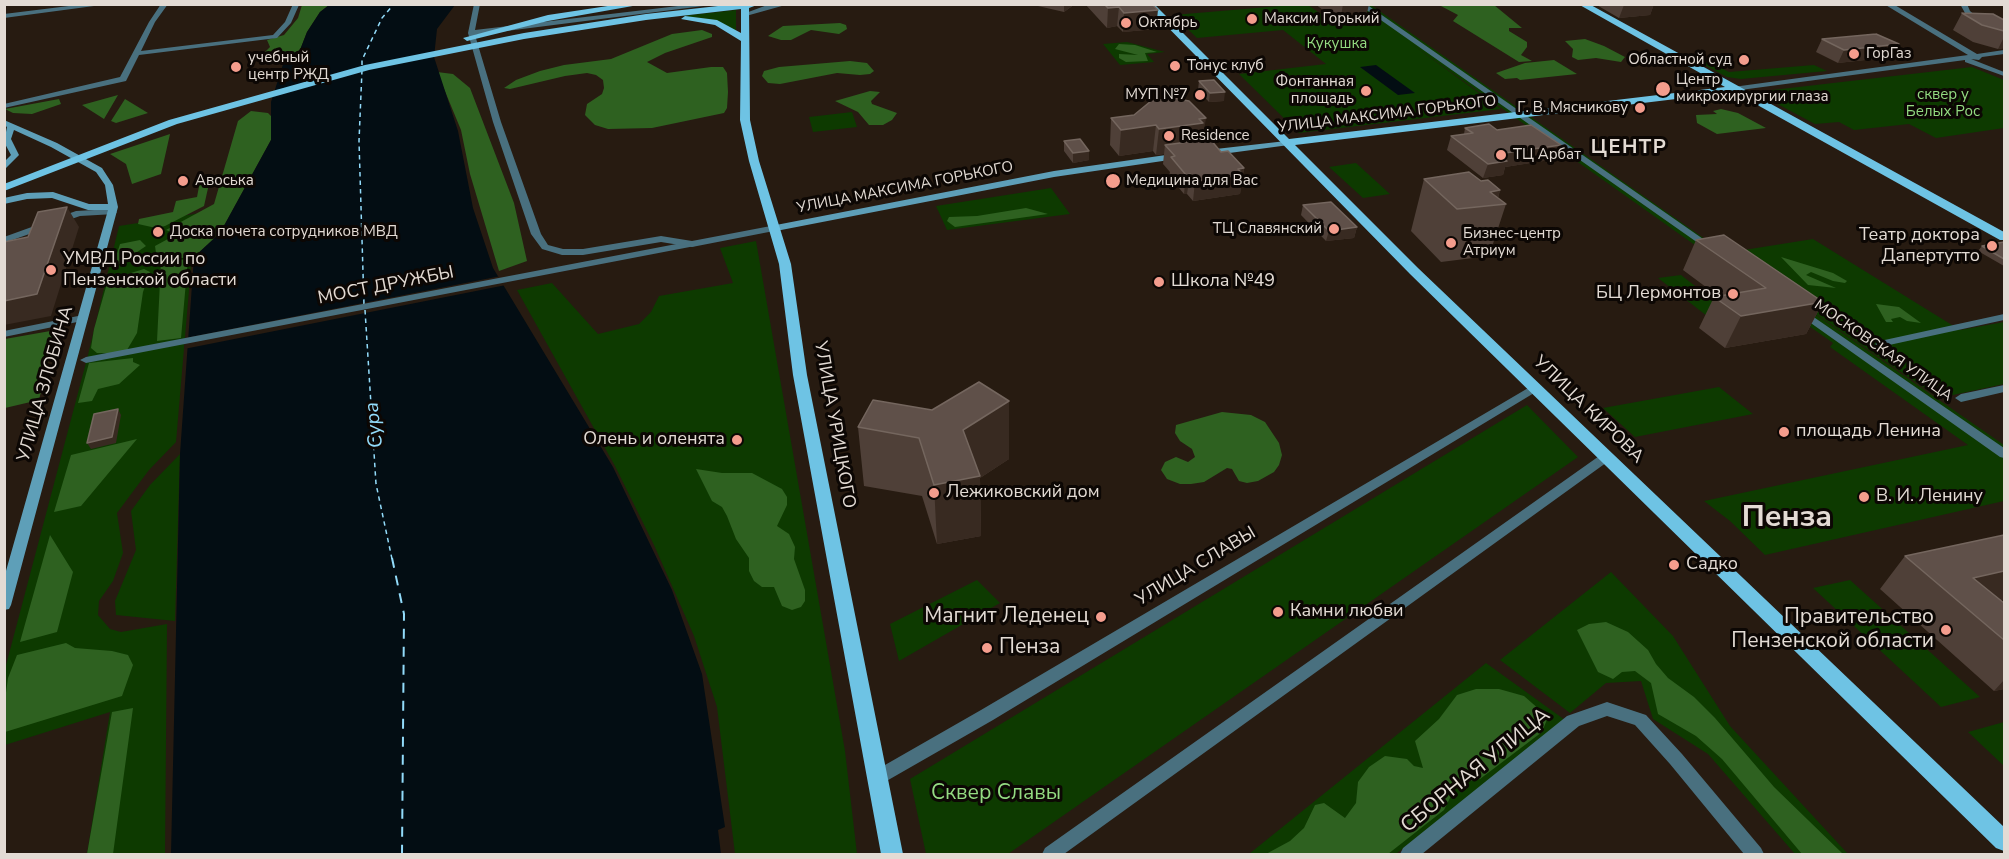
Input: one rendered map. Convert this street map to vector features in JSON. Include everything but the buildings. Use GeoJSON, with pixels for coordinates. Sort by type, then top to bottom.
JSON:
{"type":"FeatureCollection","features":[{"type":"Feature","properties":{"kind":"main road"},"geometry":{"type":"LineString","coordinates":[[456,45],[518,24],[640,4]]}},
{"type":"Feature","properties":{"kind":"main road"},"geometry":{"type":"LineString","coordinates":[[4,188],[108,146],[222,106],[368,67],[456,45],[589,19],[709,4]]}},
{"type":"Feature","properties":{"kind":"main road","name":"УЛИЦА УРИЦКОГО"},"geometry":{"type":"LineString","coordinates":[[745,4],[745,120],[754,161],[785,264],[800,375],[892,855]]}},
{"type":"Feature","properties":{"kind":"main road"},"geometry":{"type":"LineString","coordinates":[[4,180],[100,141],[221,100],[363,61],[587,25],[754,4]]}},
{"type":"Feature","properties":{"kind":"main road","name":"УЛИЦА КИРОВА"},"geometry":{"type":"LineString","coordinates":[[1149,4],[1286,143],[1535,388],[2004,841]]}},
{"type":"Feature","properties":{"kind":"main road"},"geometry":{"type":"LineString","coordinates":[[1582,4],[2004,237]]}},
{"type":"Feature","properties":{"kind":"main road"},"geometry":{"type":"LineString","coordinates":[[456,45],[646,21],[693,19],[725,26],[746,40]]}},
{"type":"Feature","properties":{"kind":"main road","name":"УЛИЦА МАКСИМА ГОРЬКОГО"},"geometry":{"type":"LineString","coordinates":[[1200,154],[1733,89]]}},
{"type":"Feature","properties":{"kind":"main road"},"geometry":{"type":"LineString","coordinates":[[4,168],[15,155],[7,139],[8,123],[99,170],[110,185],[112,209],[88,207],[53,195],[27,196],[4,201]]}},
{"type":"Feature","properties":{"kind":"main road","name":"УЛИЦА МАКСИМА ГОРЬКОГО"},"geometry":{"type":"LineString","coordinates":[[776,228],[1054,174],[1189,155]]}},
{"type":"Feature","properties":{"kind":"main road","name":"УЛИЦА ЗЛОБИНА"},"geometry":{"type":"LineString","coordinates":[[4,604],[112,209]]}},
{"type":"Feature","properties":{"kind":"street"},"geometry":{"type":"LineString","coordinates":[[4,16],[106,4]]}},
{"type":"Feature","properties":{"kind":"street"},"geometry":{"type":"LineString","coordinates":[[4,106],[123,79],[152,22],[165,4]]}},
{"type":"Feature","properties":{"kind":"street"},"geometry":{"type":"LineString","coordinates":[[477,4],[471,33],[497,122],[536,234],[545,247],[561,252],[583,252],[661,239],[692,244]]}},
{"type":"Feature","properties":{"kind":"street"},"geometry":{"type":"LineString","coordinates":[[471,33],[716,4]]}},
{"type":"Feature","properties":{"kind":"street"},"geometry":{"type":"LineString","coordinates":[[746,14],[766,7],[786,4]]}},
{"type":"Feature","properties":{"kind":"street"},"geometry":{"type":"LineString","coordinates":[[1360,4],[1721,255]]}},
{"type":"Feature","properties":{"kind":"street"},"geometry":{"type":"LineString","coordinates":[[1887,4],[1979,58]]}},
{"type":"Feature","properties":{"kind":"street"},"geometry":{"type":"LineString","coordinates":[[1963,4],[1967,12],[2004,37]]}},
{"type":"Feature","properties":{"kind":"street"},"geometry":{"type":"LineString","coordinates":[[138,53],[275,37],[288,23],[296,5]]}},
{"type":"Feature","properties":{"kind":"street","name":"УЛИЦА МАКСИМА ГОРЬКОГО"},"geometry":{"type":"LineString","coordinates":[[1733,89],[1979,58],[2004,52]]}},
{"type":"Feature","properties":{"kind":"street"},"geometry":{"type":"LineString","coordinates":[[1967,59],[2004,74]]}},
{"type":"Feature","properties":{"kind":"street"},"geometry":{"type":"LineString","coordinates":[[4,240],[79,213],[112,209]]}},
{"type":"Feature","properties":{"kind":"street","name":"МОСТ ДРУЖБЫ"},"geometry":{"type":"LineString","coordinates":[[86,360],[776,228]]}},
{"type":"Feature","properties":{"kind":"street","name":"МОСКОВСКАЯ УЛИЦА"},"geometry":{"type":"LineString","coordinates":[[1794,306],[2004,454]]}},
{"type":"Feature","properties":{"kind":"street"},"geometry":{"type":"LineString","coordinates":[[1880,344],[2004,317]]}},
{"type":"Feature","properties":{"kind":"street"},"geometry":{"type":"LineString","coordinates":[[4,334],[83,318]]}},
{"type":"Feature","properties":{"kind":"street","name":"УЛИЦА СЛАВЫ"},"geometry":{"type":"LineString","coordinates":[[878,778],[1535,388]]}},
{"type":"Feature","properties":{"kind":"street"},"geometry":{"type":"LineString","coordinates":[[1961,398],[2004,389]]}},
{"type":"Feature","properties":{"kind":"street"},"geometry":{"type":"LineString","coordinates":[[1052,855],[1606,457]]}},
{"type":"Feature","properties":{"kind":"street","name":"СБОРНАЯ УЛИЦА"},"geometry":{"type":"LineString","coordinates":[[1409,855],[1573,721],[1607,709],[1640,720],[1676,759],[1755,855]]}},
{"type":"Feature","properties":{"kind":"green space"},"geometry":{"type":"Polygon","coordinates":[[[302,5],[329,5],[320,12],[307,32],[300,50],[274,62],[262,55],[270,47],[267,40],[284,35],[298,18],[302,5]]]}},
{"type":"Feature","properties":{"kind":"green space","name":"Кукушка"},"geometry":{"type":"Polygon","coordinates":[[[1308,5],[1335,24],[1377,21],[1354,5],[1371,5],[1725,253],[1813,239],[1960,330],[2004,322],[2004,384],[1939,398],[1750,269],[2004,445],[2004,501],[1765,555],[1730,521],[1704,501],[1968,445],[1830,347],[1833,343],[1410,43],[1501,109],[1299,133],[1239,74],[1326,64],[1283,30],[1197,38],[1173,15],[1308,5]]]}},
{"type":"Feature","properties":{"kind":"green space"},"geometry":{"type":"Polygon","coordinates":[[[1439,5],[1494,5],[1522,28],[1509,28],[1509,31],[1527,42],[1527,47],[1521,55],[1532,61],[1519,62],[1453,21],[1458,15],[1439,5]]]}},
{"type":"Feature","properties":{"kind":"green space"},"geometry":{"type":"Polygon","coordinates":[[[736,10],[736,31],[716,20],[682,16],[736,10]]]}},
{"type":"Feature","properties":{"kind":"green space"},"geometry":{"type":"Polygon","coordinates":[[[840,23],[846,25],[847,29],[839,34],[811,30],[791,40],[768,36],[783,26],[840,23]]]}},
{"type":"Feature","properties":{"kind":"green space"},"geometry":{"type":"Polygon","coordinates":[[[702,30],[712,34],[712,37],[665,53],[647,62],[667,73],[723,67],[727,73],[728,92],[727,108],[724,113],[652,128],[608,129],[595,125],[585,115],[587,104],[602,94],[604,88],[603,80],[596,75],[587,73],[565,76],[510,89],[504,88],[516,80],[540,71],[564,65],[611,59],[672,34],[702,30]]]}},
{"type":"Feature","properties":{"kind":"green space"},"geometry":{"type":"Polygon","coordinates":[[[1585,39],[1625,57],[1621,62],[1596,58],[1578,60],[1572,57],[1573,49],[1565,41],[1585,39]]]}},
{"type":"Feature","properties":{"kind":"green space"},"geometry":{"type":"Polygon","coordinates":[[[1127,42],[1165,52],[1147,54],[1154,62],[1120,65],[1103,44],[1127,42]]]}},
{"type":"Feature","properties":{"kind":"green space"},"geometry":{"type":"Polygon","coordinates":[[[1119,44],[1135,45],[1157,52],[1145,53],[1148,61],[1126,62],[1119,58],[1119,54],[1138,55],[1115,49],[1119,44]]]}},
{"type":"Feature","properties":{"kind":"green space"},"geometry":{"type":"Polygon","coordinates":[[[1554,60],[1577,74],[1520,80],[1505,79],[1496,73],[1525,63],[1554,60]]]}},
{"type":"Feature","properties":{"kind":"green space"},"geometry":{"type":"Polygon","coordinates":[[[850,61],[867,63],[874,71],[860,75],[837,73],[780,84],[768,83],[762,76],[764,71],[779,67],[850,61]]]}},
{"type":"Feature","properties":{"kind":"green space"},"geometry":{"type":"Polygon","coordinates":[[[1699,62],[1709,62],[1729,72],[1814,65],[1827,71],[1741,79],[1727,77],[1699,62]]]}},
{"type":"Feature","properties":{"kind":"green space","name":"сквер у Белых Рос"},"geometry":{"type":"Polygon","coordinates":[[[1972,67],[2004,80],[2004,128],[1936,138],[1909,124],[1854,130],[1839,122],[1815,124],[1755,92],[1972,67]]]}},
{"type":"Feature","properties":{"kind":"green space"},"geometry":{"type":"Polygon","coordinates":[[[437,72],[453,74],[470,88],[514,203],[527,261],[499,271],[470,174],[461,130],[437,72]]]}},
{"type":"Feature","properties":{"kind":"green space"},"geometry":{"type":"Polygon","coordinates":[[[870,91],[880,92],[871,101],[872,104],[897,113],[892,120],[883,125],[869,125],[858,112],[835,101],[870,91]]]}},
{"type":"Feature","properties":{"kind":"green space"},"geometry":{"type":"Polygon","coordinates":[[[118,95],[104,119],[82,105],[118,95]]]}},
{"type":"Feature","properties":{"kind":"green space"},"geometry":{"type":"Polygon","coordinates":[[[59,99],[61,104],[32,114],[13,113],[5,109],[59,99]]]}},
{"type":"Feature","properties":{"kind":"green space"},"geometry":{"type":"Polygon","coordinates":[[[125,99],[148,113],[116,123],[111,121],[125,99]]]}},
{"type":"Feature","properties":{"kind":"green space"},"geometry":{"type":"Polygon","coordinates":[[[1721,109],[1738,113],[1766,128],[1717,134],[1697,123],[1696,115],[1717,114],[1713,111],[1721,109]]]}},
{"type":"Feature","properties":{"kind":"green space"},"geometry":{"type":"Polygon","coordinates":[[[251,111],[268,113],[271,116],[271,140],[220,233],[194,257],[157,260],[155,246],[177,234],[166,230],[214,204],[238,121],[251,111]]]}},
{"type":"Feature","properties":{"kind":"green space"},"geometry":{"type":"Polygon","coordinates":[[[852,112],[857,127],[813,132],[809,117],[852,112]]]}},
{"type":"Feature","properties":{"kind":"green space"},"geometry":{"type":"Polygon","coordinates":[[[170,134],[161,174],[132,184],[126,164],[110,154],[170,134]]]}},
{"type":"Feature","properties":{"kind":"green space"},"geometry":{"type":"Polygon","coordinates":[[[1356,163],[1390,194],[1363,198],[1329,167],[1356,163]]]}},
{"type":"Feature","properties":{"kind":"green space"},"geometry":{"type":"Polygon","coordinates":[[[211,175],[204,206],[165,226],[156,228],[138,224],[139,219],[173,212],[176,201],[197,197],[201,176],[211,175]]]}},
{"type":"Feature","properties":{"kind":"green space"},"geometry":{"type":"Polygon","coordinates":[[[1051,188],[1070,214],[947,230],[936,206],[1051,188]]]}},
{"type":"Feature","properties":{"kind":"green space"},"geometry":{"type":"Polygon","coordinates":[[[232,208],[192,255],[176,442],[149,470],[117,513],[123,553],[113,581],[99,601],[98,615],[110,629],[121,632],[167,624],[165,854],[87,854],[110,712],[5,745],[5,669],[88,355],[119,226],[232,208]]]}},
{"type":"Feature","properties":{"kind":"green space"},"geometry":{"type":"Polygon","coordinates":[[[1026,208],[1048,214],[955,227],[947,221],[949,217],[977,216],[1026,208]]]}},
{"type":"Feature","properties":{"kind":"green space"},"geometry":{"type":"Polygon","coordinates":[[[140,240],[146,246],[112,269],[120,244],[140,240]]]}},
{"type":"Feature","properties":{"kind":"green space"},"geometry":{"type":"Polygon","coordinates":[[[756,241],[845,751],[857,854],[735,854],[717,707],[694,636],[654,545],[615,466],[517,290],[552,283],[598,334],[639,324],[651,312],[659,296],[733,283],[720,248],[756,241]]]}},
{"type":"Feature","properties":{"kind":"green space"},"geometry":{"type":"Polygon","coordinates":[[[1781,257],[1833,273],[1847,281],[1845,283],[1833,281],[1811,272],[1806,275],[1836,288],[1808,285],[1781,257]]]}},
{"type":"Feature","properties":{"kind":"green space"},"geometry":{"type":"Polygon","coordinates":[[[188,259],[181,338],[157,341],[161,262],[188,259]]]}},
{"type":"Feature","properties":{"kind":"green space"},"geometry":{"type":"Polygon","coordinates":[[[144,269],[150,272],[143,292],[137,333],[127,350],[97,353],[91,348],[108,280],[144,269]]]}},
{"type":"Feature","properties":{"kind":"green space"},"geometry":{"type":"Polygon","coordinates":[[[1681,275],[1730,313],[1707,316],[1658,278],[1681,275]]]}},
{"type":"Feature","properties":{"kind":"green space"},"geometry":{"type":"Polygon","coordinates":[[[1876,304],[1899,307],[1921,323],[1907,321],[1900,317],[1891,319],[1893,322],[1886,322],[1876,304]]]}},
{"type":"Feature","properties":{"kind":"green space"},"geometry":{"type":"Polygon","coordinates":[[[56,330],[39,400],[5,408],[5,339],[56,330]]]}},
{"type":"Feature","properties":{"kind":"green space"},"geometry":{"type":"Polygon","coordinates":[[[133,358],[133,362],[140,365],[119,384],[98,389],[92,401],[78,403],[89,363],[133,358]]]}},
{"type":"Feature","properties":{"kind":"green space"},"geometry":{"type":"Polygon","coordinates":[[[1719,387],[1753,414],[1635,437],[1603,408],[1719,387]]]}},
{"type":"Feature","properties":{"kind":"green space","name":"Сквер Славы"},"geometry":{"type":"Polygon","coordinates":[[[1527,405],[1578,457],[1008,854],[926,854],[910,779],[1527,405]]]}},
{"type":"Feature","properties":{"kind":"green space"},"geometry":{"type":"Polygon","coordinates":[[[1222,412],[1251,415],[1265,422],[1279,443],[1282,455],[1274,472],[1258,481],[1247,483],[1239,481],[1232,469],[1227,468],[1204,482],[1180,484],[1167,479],[1161,470],[1165,462],[1176,457],[1188,462],[1195,457],[1192,449],[1180,441],[1175,433],[1176,425],[1222,412]]]}},
{"type":"Feature","properties":{"kind":"green space"},"geometry":{"type":"Polygon","coordinates":[[[137,439],[81,506],[54,512],[71,455],[137,439]]]}},
{"type":"Feature","properties":{"kind":"green space"},"geometry":{"type":"Polygon","coordinates":[[[180,454],[175,621],[116,615],[115,601],[136,550],[131,511],[150,485],[180,454]]]}},
{"type":"Feature","properties":{"kind":"green space"},"geometry":{"type":"Polygon","coordinates":[[[696,469],[722,473],[752,473],[782,489],[787,497],[787,505],[777,526],[789,534],[795,547],[794,559],[805,590],[805,601],[801,607],[792,610],[782,606],[774,587],[762,587],[754,581],[749,571],[749,558],[736,539],[722,507],[712,501],[696,469]]]}},
{"type":"Feature","properties":{"kind":"green space"},"geometry":{"type":"Polygon","coordinates":[[[50,535],[73,572],[57,632],[20,642],[50,535]]]}},
{"type":"Feature","properties":{"kind":"green space"},"geometry":{"type":"Polygon","coordinates":[[[1611,572],[1673,636],[1730,726],[1848,854],[1795,854],[1708,754],[1653,719],[1641,681],[1606,683],[1570,713],[1500,660],[1611,572]]]}},
{"type":"Feature","properties":{"kind":"green space"},"geometry":{"type":"Polygon","coordinates":[[[977,580],[1000,603],[899,661],[890,624],[977,580]]]}},
{"type":"Feature","properties":{"kind":"green space"},"geometry":{"type":"Polygon","coordinates":[[[1850,580],[1980,697],[1941,707],[1813,588],[1850,580]]]}},
{"type":"Feature","properties":{"kind":"green space"},"geometry":{"type":"Polygon","coordinates":[[[1606,622],[1628,632],[1648,650],[1668,678],[1694,697],[1715,718],[1774,787],[1843,854],[1802,854],[1722,759],[1696,736],[1658,714],[1651,683],[1635,671],[1622,672],[1613,679],[1598,672],[1577,630],[1589,624],[1606,622]]]}},
{"type":"Feature","properties":{"kind":"green space"},"geometry":{"type":"Polygon","coordinates":[[[66,643],[75,648],[112,651],[128,655],[133,665],[122,696],[5,732],[8,678],[17,655],[66,643]]]}},
{"type":"Feature","properties":{"kind":"green space"},"geometry":{"type":"Polygon","coordinates":[[[1486,663],[1565,720],[1396,854],[1249,854],[1486,663]]]}},
{"type":"Feature","properties":{"kind":"green space"},"geometry":{"type":"Polygon","coordinates":[[[1476,689],[1499,689],[1524,696],[1548,717],[1542,732],[1480,779],[1457,784],[1444,810],[1388,854],[1266,854],[1290,841],[1304,828],[1315,805],[1324,803],[1345,818],[1356,803],[1358,782],[1369,767],[1385,756],[1407,759],[1414,766],[1423,768],[1415,741],[1439,719],[1457,695],[1476,689]]]}},
{"type":"Feature","properties":{"kind":"green space"},"geometry":{"type":"Polygon","coordinates":[[[133,708],[113,854],[87,854],[112,712],[133,708]]]}},
{"type":"Feature","properties":{"kind":"green space"},"geometry":{"type":"Polygon","coordinates":[[[2004,722],[2004,766],[1968,732],[2004,722]]]}},
{"type":"Feature","properties":{"kind":"water","name":"Сура"},"geometry":{"type":"Polygon","coordinates":[[[329,5],[455,5],[437,29],[434,57],[458,131],[473,208],[493,268],[613,467],[672,590],[702,674],[725,827],[718,830],[721,854],[171,854],[180,454],[194,257],[220,233],[271,140],[271,102],[285,58],[300,50],[307,32],[320,12],[329,5]]]}},
{"type":"Feature","properties":{"kind":"water"},"geometry":{"type":"Polygon","coordinates":[[[1376,65],[1415,93],[1398,95],[1360,67],[1376,65]]]}},
{"type":"Feature","properties":{"kind":"pier"},"geometry":{"type":"Polygon","coordinates":[[[501,276],[506,285],[184,349],[185,338],[501,276]]]}},
{"type":"Feature","properties":{"kind":"ferry route"},"geometry":{"type":"LineString","coordinates":[[362,65],[362,60],[382,18],[394,4]]}},
{"type":"Feature","properties":{"kind":"ferry route"},"geometry":{"type":"LineString","coordinates":[[362,70],[359,141],[364,305]]}},
{"type":"Feature","properties":{"kind":"ferry route"},"geometry":{"type":"LineString","coordinates":[[365,310],[376,484],[392,559]]}},
{"type":"Feature","properties":{"kind":"ferry route"},"geometry":{"type":"LineString","coordinates":[[392,558],[404,614],[402,854]]}},
{"type":"Feature","properties":{"kind":"place","name":"Максим Горький"},"geometry":{"type":"Point","coordinates":[1252,19]}},
{"type":"Feature","properties":{"kind":"place","name":"Октябрь"},"geometry":{"type":"Point","coordinates":[1126,23]}},
{"type":"Feature","properties":{"kind":"place","name":"ГорГаз"},"geometry":{"type":"Point","coordinates":[1854,54]}},
{"type":"Feature","properties":{"kind":"place","name":"Областной суд"},"geometry":{"type":"Point","coordinates":[1744,60]}},
{"type":"Feature","properties":{"kind":"place","name":"Тонус клуб"},"geometry":{"type":"Point","coordinates":[1175,66]}},
{"type":"Feature","properties":{"kind":"place","name":"учебный центр РЖД"},"geometry":{"type":"Point","coordinates":[236,67]}},
{"type":"Feature","properties":{"kind":"place","name":"Центр микрохирургии глаза"},"geometry":{"type":"Point","coordinates":[1663,89]}},
{"type":"Feature","properties":{"kind":"place","name":"Фонтанная площадь"},"geometry":{"type":"Point","coordinates":[1366,91]}},
{"type":"Feature","properties":{"kind":"place","name":"МУП №7"},"geometry":{"type":"Point","coordinates":[1200,95]}},
{"type":"Feature","properties":{"kind":"place","name":"Г. В. Мясникову"},"geometry":{"type":"Point","coordinates":[1640,108]}},
{"type":"Feature","properties":{"kind":"place","name":"Residence"},"geometry":{"type":"Point","coordinates":[1169,136]}},
{"type":"Feature","properties":{"kind":"place","name":"ТЦ Арбат"},"geometry":{"type":"Point","coordinates":[1501,155]}},
{"type":"Feature","properties":{"kind":"place","name":"Авоська"},"geometry":{"type":"Point","coordinates":[183,181]}},
{"type":"Feature","properties":{"kind":"place","name":"Медицина для Вас"},"geometry":{"type":"Point","coordinates":[1113,181]}},
{"type":"Feature","properties":{"kind":"place","name":"ТЦ Славянский"},"geometry":{"type":"Point","coordinates":[1334,229]}},
{"type":"Feature","properties":{"kind":"place","name":"Доска почета сотрудников МВД"},"geometry":{"type":"Point","coordinates":[158,232]}},
{"type":"Feature","properties":{"kind":"place","name":"Бизнес-центр Атриум"},"geometry":{"type":"Point","coordinates":[1451,243]}},
{"type":"Feature","properties":{"kind":"place","name":"Театр доктора Дапертутто"},"geometry":{"type":"Point","coordinates":[1992,246]}},
{"type":"Feature","properties":{"kind":"place","name":"УМВД России по Пензенской области"},"geometry":{"type":"Point","coordinates":[51,270]}},
{"type":"Feature","properties":{"kind":"place","name":"Школа №49"},"geometry":{"type":"Point","coordinates":[1159,282]}},
{"type":"Feature","properties":{"kind":"place","name":"БЦ Лермонтов"},"geometry":{"type":"Point","coordinates":[1733,294]}},
{"type":"Feature","properties":{"kind":"place","name":"площадь Ленина"},"geometry":{"type":"Point","coordinates":[1784,432]}},
{"type":"Feature","properties":{"kind":"place","name":"Олень и оленята"},"geometry":{"type":"Point","coordinates":[737,440]}},
{"type":"Feature","properties":{"kind":"place","name":"Лежиковский дом"},"geometry":{"type":"Point","coordinates":[934,493]}},
{"type":"Feature","properties":{"kind":"place","name":"В. И. Ленину"},"geometry":{"type":"Point","coordinates":[1864,497]}},
{"type":"Feature","properties":{"kind":"place","name":"Садко"},"geometry":{"type":"Point","coordinates":[1674,565]}},
{"type":"Feature","properties":{"kind":"place","name":"Камни любви"},"geometry":{"type":"Point","coordinates":[1278,612]}},
{"type":"Feature","properties":{"kind":"place","name":"Магнит Леденец"},"geometry":{"type":"Point","coordinates":[1101,617]}},
{"type":"Feature","properties":{"kind":"place","name":"Правительство Пензенской области"},"geometry":{"type":"Point","coordinates":[1946,630]}},
{"type":"Feature","properties":{"kind":"place","name":"Пенза"},"geometry":{"type":"Point","coordinates":[987,648]}},
{"type":"Feature","properties":{"kind":"district","name":"ЦЕНТР"},"geometry":{"type":"Point","coordinates":[1629,148]}},
{"type":"Feature","properties":{"kind":"district","name":"Пенза"},"geometry":{"type":"Point","coordinates":[1787,519]}}]}
